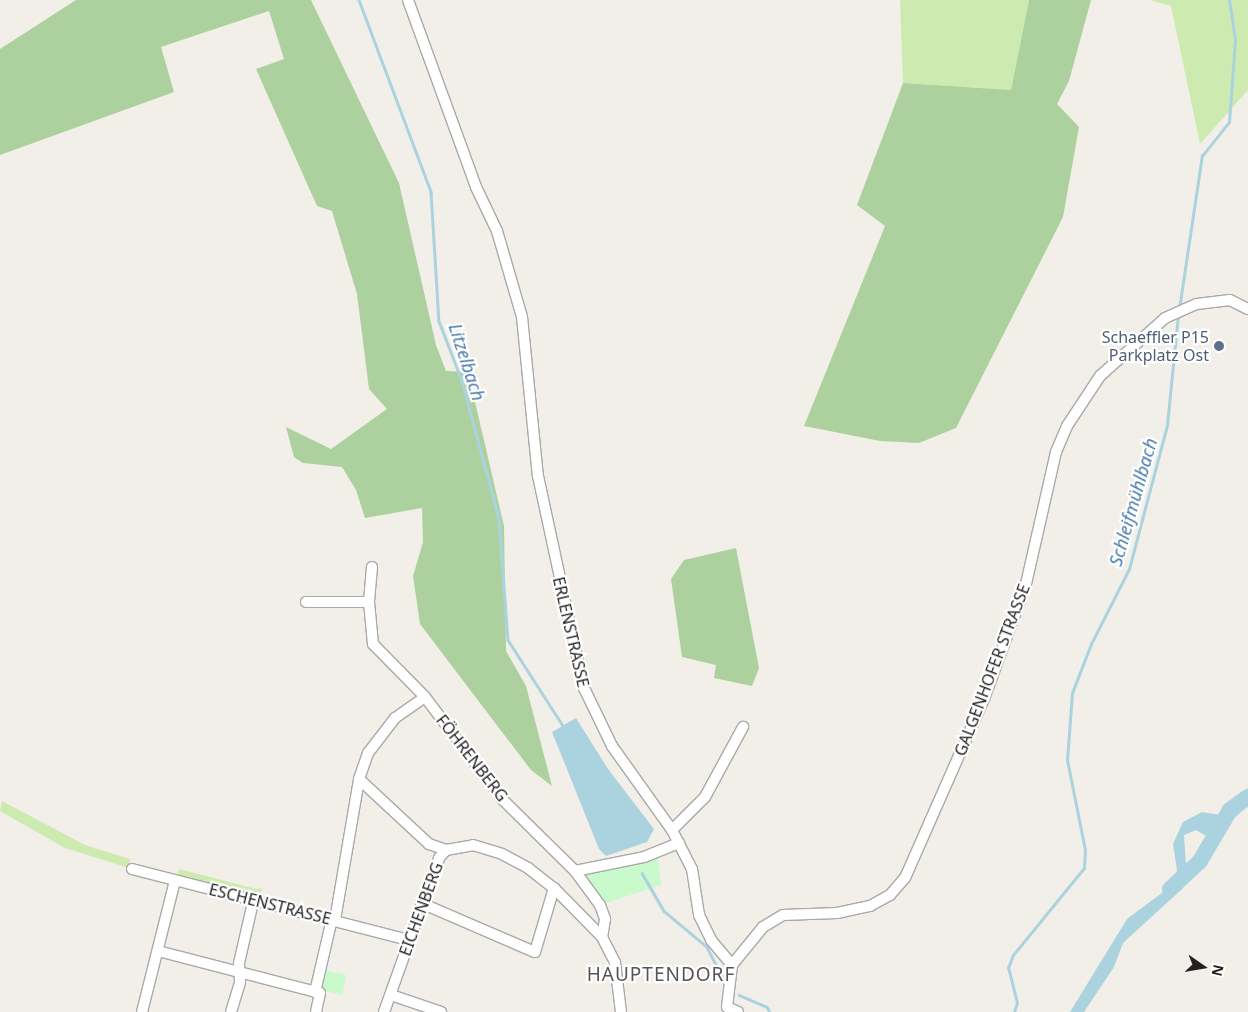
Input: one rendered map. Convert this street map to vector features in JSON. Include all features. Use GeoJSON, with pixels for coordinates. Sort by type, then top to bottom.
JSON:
{"type":"FeatureCollection","features":[{"type":"Feature","properties":{"kind":"street","name":"ERLENSTRASSE"},"geometry":{"type":"LineString","coordinates":[[408,0],[476,187],[503,250],[522,317],[538,476],[584,688],[612,746],[672,830],[679,843],[692,869],[698,914],[711,940],[732,966]]}},
{"type":"Feature","properties":{"kind":"street","name":"GALGENHOFER STRASSE"},"geometry":{"type":"LineString","coordinates":[[732,966],[763,927],[782,916],[837,912],[870,906],[890,895],[905,878],[984,699],[1016,612],[1026,584],[1047,483],[1067,426],[1100,376],[1131,346],[1172,315],[1196,304],[1230,300],[1248,309]]}},
{"type":"Feature","properties":{"kind":"street","name":"FÖHRENBERG"},"geometry":{"type":"LineString","coordinates":[[372,567],[369,602],[373,644],[425,697],[503,800],[574,870],[600,905],[605,919],[602,936]]}},
{"type":"Feature","properties":{"kind":"street"},"geometry":{"type":"LineString","coordinates":[[306,602],[369,602]]}},
{"type":"Feature","properties":{"kind":"street"},"geometry":{"type":"LineString","coordinates":[[315,992],[334,920],[359,779],[368,753],[395,718],[425,697]]}},
{"type":"Feature","properties":{"kind":"street"},"geometry":{"type":"LineString","coordinates":[[672,830],[705,797],[743,727]]}},
{"type":"Feature","properties":{"kind":"street"},"geometry":{"type":"LineString","coordinates":[[359,779],[429,844],[446,850]]}},
{"type":"Feature","properties":{"kind":"street"},"geometry":{"type":"LineString","coordinates":[[574,870],[644,857],[679,843]]}},
{"type":"Feature","properties":{"kind":"street","name":"EICHENBERG"},"geometry":{"type":"LineString","coordinates":[[384,1012],[421,903],[439,858],[446,850],[474,845],[502,854],[528,868],[554,888],[602,936],[615,963],[621,1012]]}},
{"type":"Feature","properties":{"kind":"street","name":"ESCHENSTRASSE"},"geometry":{"type":"LineString","coordinates":[[132,869],[175,881],[254,898],[408,940]]}},
{"type":"Feature","properties":{"kind":"street"},"geometry":{"type":"LineString","coordinates":[[142,1012],[175,881]]}},
{"type":"Feature","properties":{"kind":"street"},"geometry":{"type":"LineString","coordinates":[[421,903],[535,952],[554,888]]}},
{"type":"Feature","properties":{"kind":"street"},"geometry":{"type":"LineString","coordinates":[[231,1012],[240,972],[239,963],[254,898]]}},
{"type":"Feature","properties":{"kind":"street"},"geometry":{"type":"LineString","coordinates":[[158,951],[320,993],[316,1012]]}},
{"type":"Feature","properties":{"kind":"street"},"geometry":{"type":"LineString","coordinates":[[732,966],[725,1010],[738,1012]]}},
{"type":"Feature","properties":{"kind":"street"},"geometry":{"type":"LineString","coordinates":[[391,995],[441,1012]]}},
{"type":"Feature","properties":{"kind":"green space"},"geometry":{"type":"Polygon","coordinates":[[[76,0],[311,0],[399,183],[436,345],[446,371],[468,372],[504,526],[506,651],[526,686],[552,786],[531,770],[420,624],[413,576],[423,542],[422,508],[365,518],[356,490],[342,467],[303,463],[294,457],[286,427],[331,449],[387,409],[369,389],[357,294],[332,211],[317,206],[256,69],[284,59],[269,11],[161,47],[174,92],[0,155],[0,49],[76,0]]]}},
{"type":"Feature","properties":{"kind":"green space"},"geometry":{"type":"Polygon","coordinates":[[[900,0],[1029,0],[1011,90],[903,83],[900,0]]]}},
{"type":"Feature","properties":{"kind":"green space"},"geometry":{"type":"Polygon","coordinates":[[[1029,0],[1091,0],[1069,81],[1057,104],[1079,127],[1063,217],[956,428],[919,443],[880,441],[804,426],[885,226],[857,205],[903,83],[1011,90],[1029,0]]]}},
{"type":"Feature","properties":{"kind":"green space"},"geometry":{"type":"Polygon","coordinates":[[[1150,0],[1248,0],[1248,90],[1200,144],[1171,6],[1150,0]]]}},
{"type":"Feature","properties":{"kind":"green space"},"geometry":{"type":"Polygon","coordinates":[[[736,548],[759,668],[752,686],[714,678],[716,665],[682,657],[671,579],[684,560],[736,548]]]}},
{"type":"Feature","properties":{"kind":"green space"},"geometry":{"type":"Polygon","coordinates":[[[2,801],[85,845],[130,859],[129,868],[65,848],[0,811],[2,801]]]}},
{"type":"Feature","properties":{"kind":"green space"},"geometry":{"type":"Polygon","coordinates":[[[644,857],[658,857],[661,885],[600,905],[575,871],[644,857]]]}},
{"type":"Feature","properties":{"kind":"green space"},"geometry":{"type":"Polygon","coordinates":[[[179,869],[256,889],[262,888],[260,895],[177,875],[179,869]]]}},
{"type":"Feature","properties":{"kind":"green space"},"geometry":{"type":"Polygon","coordinates":[[[323,970],[346,975],[342,995],[318,989],[323,970]]]}},
{"type":"Feature","properties":{"kind":"water"},"geometry":{"type":"Polygon","coordinates":[[[576,718],[608,769],[654,829],[647,842],[606,856],[599,849],[552,732],[576,718]]]}},
{"type":"Feature","properties":{"kind":"water"},"geometry":{"type":"Polygon","coordinates":[[[1248,788],[1248,805],[1221,831],[1210,838],[1196,830],[1184,835],[1187,880],[1182,889],[1123,943],[1114,967],[1084,1012],[1070,1012],[1127,919],[1174,884],[1177,870],[1173,844],[1183,822],[1202,812],[1220,815],[1248,788]]]}},
{"type":"Feature","properties":{"kind":"waterway","name":"Litzelbach"},"geometry":{"type":"LineString","coordinates":[[359,0],[431,192],[439,321],[462,381],[499,518],[508,640],[562,724]]}},
{"type":"Feature","properties":{"kind":"waterway","name":"Schleifmühlbach"},"geometry":{"type":"LineString","coordinates":[[1179,309],[1202,156],[1229,122],[1235,40],[1229,0]]}},
{"type":"Feature","properties":{"kind":"waterway","name":"Schleifmühlbach"},"geometry":{"type":"LineString","coordinates":[[1014,1012],[1017,1003],[1008,968],[1013,955],[1084,868],[1085,850],[1067,760],[1072,693],[1091,644],[1129,569],[1167,425],[1178,315]]}},
{"type":"Feature","properties":{"kind":"waterway"},"geometry":{"type":"LineString","coordinates":[[1170,889],[1200,861],[1230,810],[1248,797]]}},
{"type":"Feature","properties":{"kind":"waterway","name":"Litzelbach"},"geometry":{"type":"LineString","coordinates":[[642,873],[664,911],[707,947],[723,979]]}},
{"type":"Feature","properties":{"kind":"waterway","name":"Litzelbach"},"geometry":{"type":"LineString","coordinates":[[739,995],[767,1007],[770,1012]]}},
{"type":"Feature","properties":{"kind":"place","name":"Schaeffler P15 Parkplatz Ost"},"geometry":{"type":"Point","coordinates":[1219,346]}},
{"type":"Feature","properties":{"kind":"district","name":"HAUPTENDORF"},"geometry":{"type":"Point","coordinates":[661,975]}}]}
